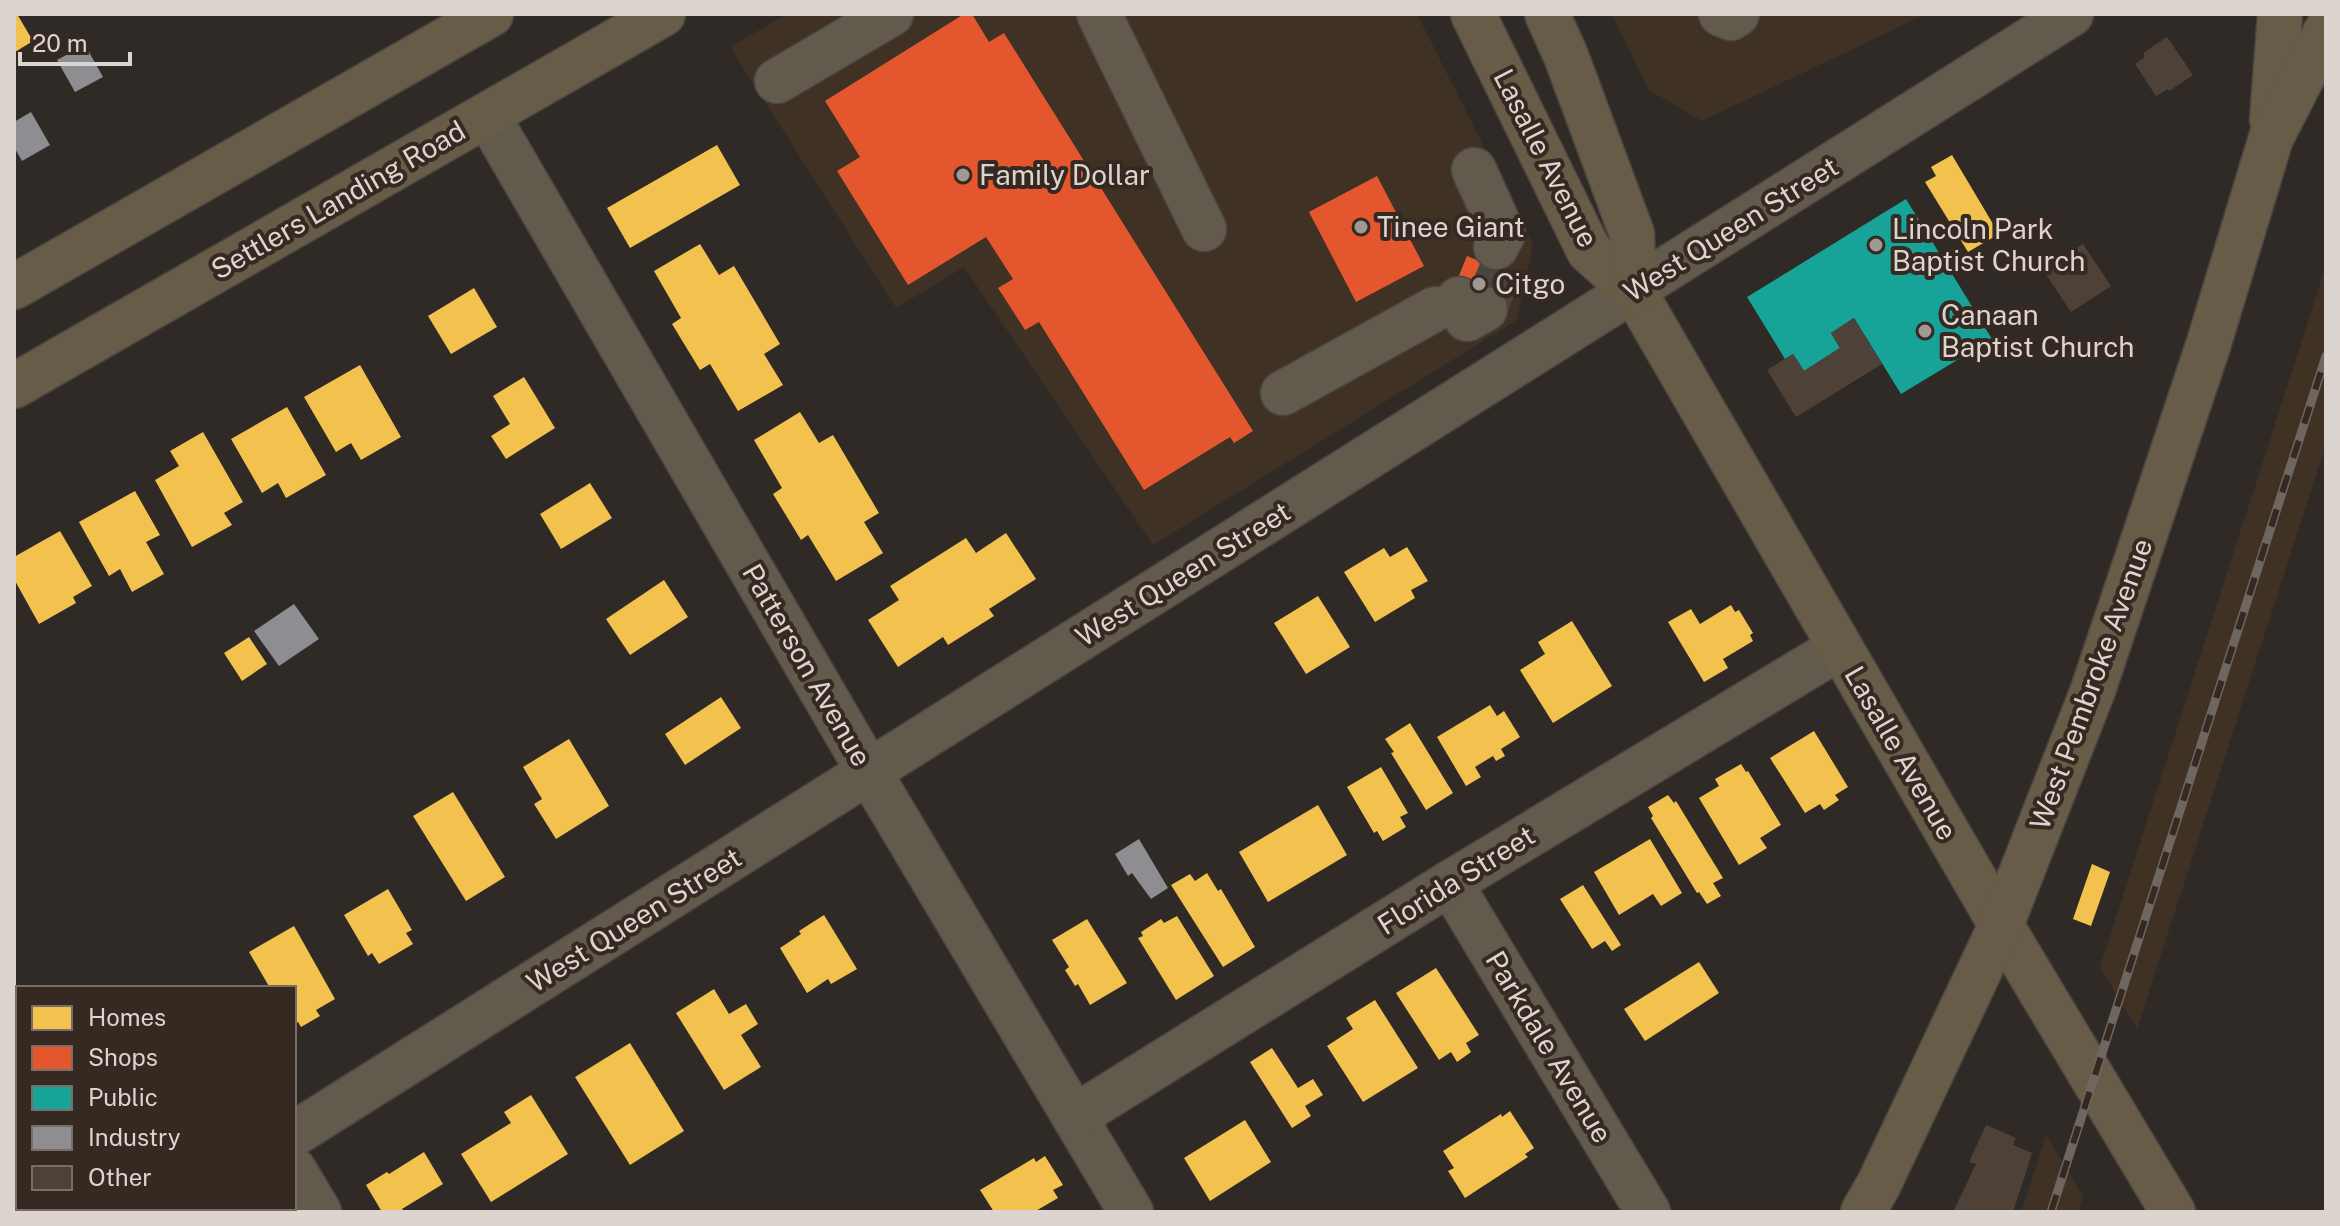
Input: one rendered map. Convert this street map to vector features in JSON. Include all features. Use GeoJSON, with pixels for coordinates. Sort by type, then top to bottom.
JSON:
{"type":"FeatureCollection","features":[{"type":"Feature","properties":{"kind":"main road"},"geometry":{"type":"LineString","coordinates":[[14,287],[491,14]]}},
{"type":"Feature","properties":{"kind":"main road","name":"Settlers Landing Road"},"geometry":{"type":"LineString","coordinates":[[14,386],[663,14]]}},
{"type":"Feature","properties":{"kind":"main road","name":"Lasalle Avenue"},"geometry":{"type":"LineString","coordinates":[[1473,14],[1589,251],[1634,291],[2001,925],[2173,1212]]}},
{"type":"Feature","properties":{"kind":"main road","name":"Lasalle Avenue"},"geometry":{"type":"LineString","coordinates":[[1547,14],[1566,56],[1632,234],[1634,291]]}},
{"type":"Feature","properties":{"kind":"main road","name":"West Pembroke Avenue"},"geometry":{"type":"LineString","coordinates":[[2271,138],[2280,14]]}},
{"type":"Feature","properties":{"kind":"main road","name":"West Pembroke Avenue"},"geometry":{"type":"LineString","coordinates":[[1863,1212],[2001,925],[2093,690],[2208,346],[2271,138],[2326,31]]}},
{"type":"Feature","properties":{"kind":"street"},"geometry":{"type":"LineString","coordinates":[[777,81],[891,14]]}},
{"type":"Feature","properties":{"kind":"street"},"geometry":{"type":"LineString","coordinates":[[1099,14],[1204,229]]}},
{"type":"Feature","properties":{"kind":"street"},"geometry":{"type":"LineString","coordinates":[[1721,14],[1731,18],[1737,14]]}},
{"type":"Feature","properties":{"kind":"street","name":"West Queen Street"},"geometry":{"type":"LineString","coordinates":[[296,1133],[2071,14]]}},
{"type":"Feature","properties":{"kind":"street","name":"Patterson Avenue"},"geometry":{"type":"LineString","coordinates":[[487,115],[869,772],[1131,1212]]}},
{"type":"Feature","properties":{"kind":"street"},"geometry":{"type":"LineString","coordinates":[[1283,393],[1472,278],[1474,170]]}},
{"type":"Feature","properties":{"kind":"street","name":"Florida Street"},"geometry":{"type":"LineString","coordinates":[[1076,1116],[1450,883],[1839,648]]}},
{"type":"Feature","properties":{"kind":"street","name":"Parkdale Avenue"},"geometry":{"type":"LineString","coordinates":[[1450,883],[1648,1212]]}},
{"type":"Feature","properties":{"kind":"street"},"geometry":{"type":"LineString","coordinates":[[296,1173],[319,1212]]}},
{"type":"Feature","properties":{"kind":"shaded area"},"geometry":{"type":"Polygon","coordinates":[[[787,14],[1417,14],[1533,245],[1517,320],[1153,545],[964,267],[896,308],[730,47],[787,14]]]}},
{"type":"Feature","properties":{"kind":"shaded area"},"geometry":{"type":"Polygon","coordinates":[[[1612,14],[1926,14],[1702,121],[1649,90],[1612,14]]]}},
{"type":"Feature","properties":{"kind":"shaded area"},"geometry":{"type":"Polygon","coordinates":[[[2326,266],[2326,444],[2137,1029],[2100,967],[2326,266]]]}},
{"type":"Feature","properties":{"kind":"shaded area"},"geometry":{"type":"Polygon","coordinates":[[[2046,1135],[2083,1196],[2078,1212],[2021,1212],[2046,1135]]]}},
{"type":"Feature","properties":{"kind":"building: Homes"},"geometry":{"type":"Polygon","coordinates":[[[14,14],[17,14],[33,41],[15,52],[14,14]]]}},
{"type":"Feature","properties":{"kind":"building: Homes"},"geometry":{"type":"Polygon","coordinates":[[[717,145],[740,185],[630,248],[607,208],[717,145]]]}},
{"type":"Feature","properties":{"kind":"building: Homes"},"geometry":{"type":"Polygon","coordinates":[[[1952,155],[1999,234],[1968,252],[1925,182],[1936,176],[1931,167],[1952,155]]]}},
{"type":"Feature","properties":{"kind":"building: Homes"},"geometry":{"type":"Polygon","coordinates":[[[700,244],[719,275],[734,266],[780,344],[764,354],[783,385],[738,411],[710,364],[700,370],[672,324],[681,318],[654,271],[700,244]]]}},
{"type":"Feature","properties":{"kind":"building: Homes"},"geometry":{"type":"Polygon","coordinates":[[[474,288],[497,327],[451,354],[428,316],[474,288]]]}},
{"type":"Feature","properties":{"kind":"building: Homes"},"geometry":{"type":"Polygon","coordinates":[[[360,365],[401,437],[361,460],[351,443],[336,452],[304,397],[360,365]]]}},
{"type":"Feature","properties":{"kind":"building: Homes"},"geometry":{"type":"Polygon","coordinates":[[[524,377],[555,428],[506,459],[491,436],[510,424],[493,396],[524,377]]]}},
{"type":"Feature","properties":{"kind":"building: Homes"},"geometry":{"type":"Polygon","coordinates":[[[287,407],[326,475],[286,498],[278,483],[262,493],[231,439],[287,407]]]}},
{"type":"Feature","properties":{"kind":"building: Homes"},"geometry":{"type":"Polygon","coordinates":[[[800,412],[819,443],[833,435],[879,513],[864,522],[883,553],[836,581],[808,535],[801,540],[773,494],[782,488],[754,440],[800,412]]]}},
{"type":"Feature","properties":{"kind":"building: Homes"},"geometry":{"type":"Polygon","coordinates":[[[203,432],[243,502],[224,513],[232,525],[192,547],[155,480],[179,466],[170,451],[203,432]]]}},
{"type":"Feature","properties":{"kind":"building: Homes"},"geometry":{"type":"Polygon","coordinates":[[[590,483],[612,518],[561,549],[540,514],[590,483]]]}},
{"type":"Feature","properties":{"kind":"building: Homes"},"geometry":{"type":"Polygon","coordinates":[[[135,491],[160,535],[146,542],[164,574],[132,592],[120,569],[109,576],[79,522],[135,491]]]}},
{"type":"Feature","properties":{"kind":"building: Homes"},"geometry":{"type":"Polygon","coordinates":[[[60,531],[92,586],[73,597],[76,603],[39,624],[14,579],[14,557],[60,531]]]}},
{"type":"Feature","properties":{"kind":"building: Homes"},"geometry":{"type":"Polygon","coordinates":[[[1006,533],[1036,579],[989,609],[994,616],[948,645],[943,637],[898,667],[868,620],[899,600],[890,586],[966,538],[976,553],[1006,533]]]}},
{"type":"Feature","properties":{"kind":"building: Homes"},"geometry":{"type":"Polygon","coordinates":[[[1407,547],[1428,581],[1411,590],[1415,598],[1375,622],[1344,572],[1384,548],[1390,557],[1407,547]]]}},
{"type":"Feature","properties":{"kind":"building: Homes"},"geometry":{"type":"Polygon","coordinates":[[[664,580],[688,617],[630,655],[606,619],[664,580]]]}},
{"type":"Feature","properties":{"kind":"building: Homes"},"geometry":{"type":"Polygon","coordinates":[[[1318,596],[1350,647],[1306,674],[1274,623],[1318,596]]]}},
{"type":"Feature","properties":{"kind":"building: Homes"},"geometry":{"type":"Polygon","coordinates":[[[1731,605],[1735,612],[1739,610],[1753,633],[1750,635],[1753,641],[1723,659],[1728,668],[1704,682],[1668,622],[1691,609],[1700,624],[1731,605]]]}},
{"type":"Feature","properties":{"kind":"building: Homes"},"geometry":{"type":"Polygon","coordinates":[[[1572,621],[1612,686],[1553,723],[1520,670],[1545,654],[1538,642],[1572,621]]]}},
{"type":"Feature","properties":{"kind":"building: Homes"},"geometry":{"type":"Polygon","coordinates":[[[249,637],[267,664],[242,681],[224,653],[249,637]]]}},
{"type":"Feature","properties":{"kind":"building: Homes"},"geometry":{"type":"Polygon","coordinates":[[[721,697],[741,728],[685,765],[665,734],[721,697]]]}},
{"type":"Feature","properties":{"kind":"building: Homes"},"geometry":{"type":"Polygon","coordinates":[[[1490,705],[1497,716],[1504,711],[1520,737],[1501,749],[1505,756],[1496,761],[1493,756],[1475,767],[1481,777],[1466,786],[1437,737],[1490,705]]]}},
{"type":"Feature","properties":{"kind":"building: Homes"},"geometry":{"type":"Polygon","coordinates":[[[1410,723],[1453,793],[1426,810],[1385,739],[1410,723]]]}},
{"type":"Feature","properties":{"kind":"building: Homes"},"geometry":{"type":"Polygon","coordinates":[[[1814,731],[1848,787],[1835,795],[1839,800],[1824,810],[1820,804],[1805,813],[1770,758],[1814,731]]]}},
{"type":"Feature","properties":{"kind":"building: Homes"},"geometry":{"type":"Polygon","coordinates":[[[569,739],[609,806],[556,839],[534,804],[542,799],[523,767],[569,739]]]}},
{"type":"Feature","properties":{"kind":"building: Homes"},"geometry":{"type":"Polygon","coordinates":[[[1741,764],[1781,825],[1760,838],[1767,848],[1739,865],[1699,798],[1719,786],[1715,779],[1741,764]]]}},
{"type":"Feature","properties":{"kind":"building: Homes"},"geometry":{"type":"Polygon","coordinates":[[[1381,767],[1408,813],[1400,817],[1406,827],[1383,841],[1377,831],[1374,833],[1347,787],[1381,767]]]}},
{"type":"Feature","properties":{"kind":"building: Homes"},"geometry":{"type":"Polygon","coordinates":[[[453,792],[505,877],[466,901],[413,816],[453,792]]]}},
{"type":"Feature","properties":{"kind":"building: Homes"},"geometry":{"type":"Polygon","coordinates":[[[1668,795],[1674,803],[1676,801],[1723,878],[1713,883],[1721,896],[1707,904],[1651,818],[1653,816],[1648,807],[1668,795]]]}},
{"type":"Feature","properties":{"kind":"building: Homes"},"geometry":{"type":"Polygon","coordinates":[[[1318,805],[1347,855],[1268,902],[1239,852],[1318,805]]]}},
{"type":"Feature","properties":{"kind":"building: Homes"},"geometry":{"type":"Polygon","coordinates":[[[1650,839],[1682,893],[1661,906],[1653,894],[1619,915],[1594,872],[1650,839]]]}},
{"type":"Feature","properties":{"kind":"building: Homes"},"geometry":{"type":"Polygon","coordinates":[[[2092,864],[2110,872],[2091,926],[2073,919],[2092,864]]]}},
{"type":"Feature","properties":{"kind":"building: Homes"},"geometry":{"type":"Polygon","coordinates":[[[1207,873],[1218,891],[1221,889],[1255,947],[1223,967],[1171,885],[1190,874],[1195,881],[1207,873]]]}},
{"type":"Feature","properties":{"kind":"building: Homes"},"geometry":{"type":"Polygon","coordinates":[[[1583,885],[1621,945],[1612,951],[1605,941],[1592,949],[1560,899],[1583,885]]]}},
{"type":"Feature","properties":{"kind":"building: Homes"},"geometry":{"type":"Polygon","coordinates":[[[388,889],[412,930],[406,933],[413,944],[379,964],[372,953],[368,956],[344,915],[388,889]]]}},
{"type":"Feature","properties":{"kind":"building: Homes"},"geometry":{"type":"Polygon","coordinates":[[[824,915],[857,969],[831,984],[828,979],[807,993],[780,948],[824,915]]]}},
{"type":"Feature","properties":{"kind":"building: Homes"},"geometry":{"type":"Polygon","coordinates":[[[1177,916],[1214,976],[1176,1000],[1138,938],[1143,936],[1141,932],[1161,919],[1164,923],[1177,916]]]}},
{"type":"Feature","properties":{"kind":"building: Homes"},"geometry":{"type":"Polygon","coordinates":[[[1087,919],[1127,983],[1090,1005],[1078,984],[1075,986],[1065,970],[1069,967],[1052,940],[1087,919]]]}},
{"type":"Feature","properties":{"kind":"building: Homes"},"geometry":{"type":"Polygon","coordinates":[[[294,926],[335,999],[316,1010],[320,1016],[301,1027],[296,1023],[296,986],[269,986],[249,952],[294,926]]]}},
{"type":"Feature","properties":{"kind":"building: Homes"},"geometry":{"type":"Polygon","coordinates":[[[1699,962],[1719,993],[1645,1041],[1624,1009],[1699,962]]]}},
{"type":"Feature","properties":{"kind":"building: Homes"},"geometry":{"type":"Polygon","coordinates":[[[1436,968],[1479,1035],[1466,1043],[1471,1052],[1457,1062],[1451,1052],[1439,1060],[1396,993],[1436,968]]]}},
{"type":"Feature","properties":{"kind":"building: Homes"},"geometry":{"type":"Polygon","coordinates":[[[714,989],[729,1014],[746,1004],[758,1024],[741,1035],[761,1067],[724,1090],[676,1013],[714,989]]]}},
{"type":"Feature","properties":{"kind":"building: Homes"},"geometry":{"type":"Polygon","coordinates":[[[1375,1000],[1418,1068],[1363,1102],[1327,1046],[1353,1029],[1346,1018],[1375,1000]]]}},
{"type":"Feature","properties":{"kind":"building: Homes"},"geometry":{"type":"Polygon","coordinates":[[[630,1043],[684,1131],[630,1165],[575,1077],[630,1043]]]}},
{"type":"Feature","properties":{"kind":"building: Homes"},"geometry":{"type":"Polygon","coordinates":[[[1272,1048],[1298,1088],[1313,1079],[1323,1095],[1305,1106],[1311,1116],[1292,1128],[1250,1062],[1272,1048]]]}},
{"type":"Feature","properties":{"kind":"building: Homes"},"geometry":{"type":"Polygon","coordinates":[[[531,1095],[568,1154],[491,1202],[461,1154],[511,1123],[504,1112],[531,1095]]]}},
{"type":"Feature","properties":{"kind":"building: Homes"},"geometry":{"type":"Polygon","coordinates":[[[1510,1111],[1534,1148],[1525,1154],[1528,1157],[1465,1198],[1448,1171],[1454,1168],[1443,1151],[1510,1111]]]}},
{"type":"Feature","properties":{"kind":"building: Homes"},"geometry":{"type":"Polygon","coordinates":[[[1245,1120],[1271,1162],[1210,1201],[1184,1158],[1245,1120]]]}},
{"type":"Feature","properties":{"kind":"building: Homes"},"geometry":{"type":"Polygon","coordinates":[[[424,1152],[443,1184],[402,1209],[404,1212],[382,1212],[366,1185],[424,1152]]]}},
{"type":"Feature","properties":{"kind":"building: Homes"},"geometry":{"type":"Polygon","coordinates":[[[1045,1156],[1063,1185],[1053,1190],[1058,1198],[1034,1212],[994,1212],[980,1190],[1034,1158],[1036,1162],[1045,1156]]]}},
{"type":"Feature","properties":{"kind":"building: Shops"},"geometry":{"type":"Polygon","coordinates":[[[964,14],[972,14],[989,42],[1004,33],[1253,431],[1234,443],[1230,437],[1144,490],[1039,322],[1025,330],[998,288],[1013,279],[986,237],[908,285],[837,171],[860,157],[825,101],[964,14]]]}},
{"type":"Feature","properties":{"kind":"building: Shops","name":"Tinee Giant"},"geometry":{"type":"Polygon","coordinates":[[[1377,176],[1424,266],[1356,302],[1309,212],[1377,176]]]}},
{"type":"Feature","properties":{"kind":"building: Shops","name":"Citgo"},"geometry":{"type":"Polygon","coordinates":[[[1467,256],[1506,272],[1490,311],[1451,295],[1467,256]]]}},
{"type":"Feature","properties":{"kind":"building: Public"},"geometry":{"type":"Polygon","coordinates":[[[1906,199],[1992,339],[1901,394],[1854,318],[1831,333],[1840,348],[1804,371],[1793,354],[1785,359],[1747,297],[1906,199]]]}},
{"type":"Feature","properties":{"kind":"building: Industry"},"geometry":{"type":"Polygon","coordinates":[[[85,45],[103,77],[75,92],[57,60],[85,45]]]}},
{"type":"Feature","properties":{"kind":"building: Industry"},"geometry":{"type":"Polygon","coordinates":[[[31,112],[50,145],[22,161],[14,147],[14,122],[31,112]]]}},
{"type":"Feature","properties":{"kind":"building: Industry"},"geometry":{"type":"Polygon","coordinates":[[[294,604],[319,639],[279,666],[254,631],[294,604]]]}},
{"type":"Feature","properties":{"kind":"building: Industry"},"geometry":{"type":"Polygon","coordinates":[[[1139,839],[1168,888],[1151,899],[1132,873],[1128,876],[1115,854],[1139,839]]]}},
{"type":"Feature","properties":{"kind":"building: Other"},"geometry":{"type":"Polygon","coordinates":[[[2167,37],[2193,75],[2156,96],[2135,64],[2145,57],[2143,53],[2167,37]]]}},
{"type":"Feature","properties":{"kind":"building: Other"},"geometry":{"type":"Polygon","coordinates":[[[2083,244],[2111,286],[2071,312],[2043,270],[2083,244]]]}},
{"type":"Feature","properties":{"kind":"building: Other"},"geometry":{"type":"Polygon","coordinates":[[[1854,318],[1882,364],[1796,417],[1767,370],[1793,354],[1804,371],[1840,348],[1831,333],[1854,318]]]}},
{"type":"Feature","properties":{"kind":"building: Other"},"geometry":{"type":"Polygon","coordinates":[[[1986,1125],[2016,1138],[2013,1145],[2032,1153],[2013,1212],[1953,1212],[1976,1164],[1969,1162],[1986,1125]]]}},
{"type":"Feature","properties":{"kind":"tunnel"},"geometry":{"type":"LineString","coordinates":[[1485,309],[1501,270]]}},
{"type":"Feature","properties":{"kind":"railway"},"geometry":{"type":"LineString","coordinates":[[2051,1212],[2326,356]]}},
{"type":"Feature","properties":{"kind":"place","name":"Family Dollar"},"geometry":{"type":"Point","coordinates":[963,175]}},
{"type":"Feature","properties":{"kind":"place","name":"Tinee Giant"},"geometry":{"type":"Point","coordinates":[1361,227]}},
{"type":"Feature","properties":{"kind":"place","name":"Lincoln Park Baptist Church"},"geometry":{"type":"Point","coordinates":[1876,245]}},
{"type":"Feature","properties":{"kind":"place","name":"Citgo"},"geometry":{"type":"Point","coordinates":[1479,284]}},
{"type":"Feature","properties":{"kind":"place","name":"Canaan Baptist Church"},"geometry":{"type":"Point","coordinates":[1925,331]}}]}
